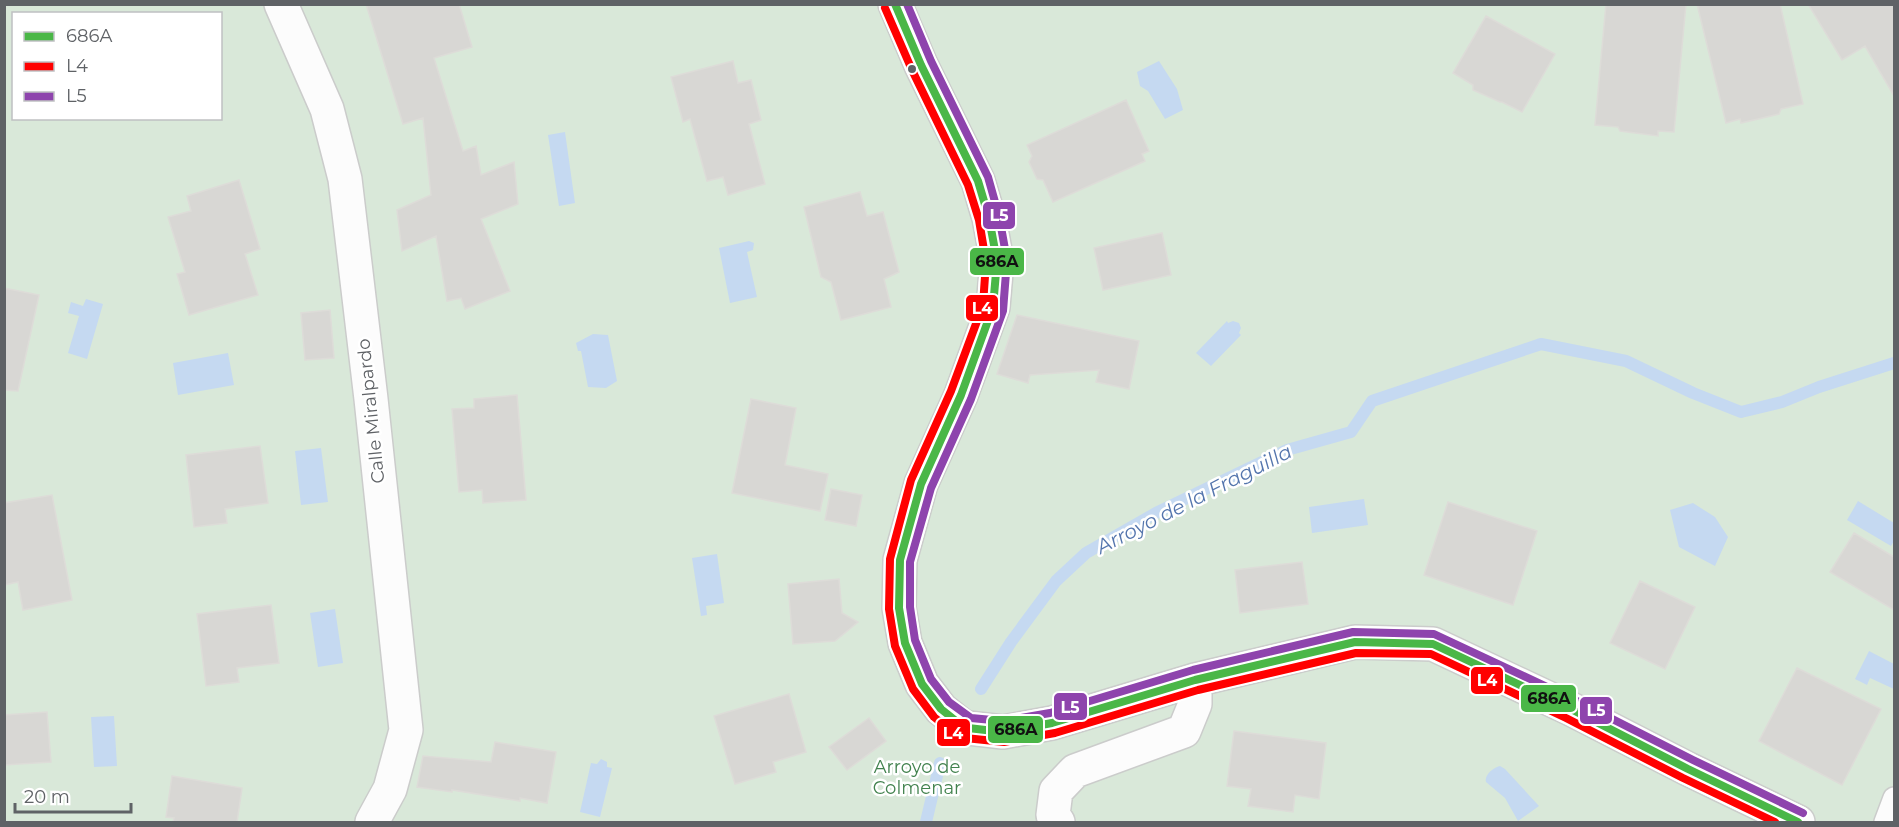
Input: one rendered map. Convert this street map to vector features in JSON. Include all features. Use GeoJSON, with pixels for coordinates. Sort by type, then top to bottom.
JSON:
{"type":"FeatureCollection","features":[{"type":"Feature","properties":{"kind":"street","name":"Calle Miralpardo"},"geometry":{"type":"LineString","coordinates":[[281,4],[327,110],[345,179],[371,399],[406,730],[390,789],[372,822]]}},
{"type":"Feature","properties":{"kind":"street"},"geometry":{"type":"LineString","coordinates":[[895,4],[921,64],[978,181],[989,218],[997,261],[993,307],[961,395],[921,484],[900,560],[899,608],[905,643],[922,684],[941,710],[968,728],[1003,732],[1052,723],[1195,680],[1355,642],[1433,644],[1571,709],[1798,822]]}},
{"type":"Feature","properties":{"kind":"street"},"geometry":{"type":"LineString","coordinates":[[1058,822],[1053,815],[1056,791],[1075,771],[1184,731],[1195,704],[1195,680]]}},
{"type":"Feature","properties":{"kind":"lane"},"geometry":{"type":"LineString","coordinates":[[1885,822],[1894,798]]}},
{"type":"Feature","properties":{"kind":"green space","name":"Arroyo de Colmenar"},"geometry":{"type":"Polygon","coordinates":[[[5,5],[1894,5],[1894,822],[5,822],[5,5]]]}},
{"type":"Feature","properties":{"kind":"water"},"geometry":{"type":"Polygon","coordinates":[[[1159,61],[1177,89],[1183,110],[1165,119],[1148,91],[1140,86],[1137,72],[1159,61]]]}},
{"type":"Feature","properties":{"kind":"water"},"geometry":{"type":"Polygon","coordinates":[[[565,132],[575,203],[559,206],[548,135],[565,132]]]}},
{"type":"Feature","properties":{"kind":"water"},"geometry":{"type":"Polygon","coordinates":[[[749,241],[754,243],[753,250],[747,252],[757,297],[730,303],[719,248],[749,241]]]}},
{"type":"Feature","properties":{"kind":"water"},"geometry":{"type":"Polygon","coordinates":[[[86,299],[103,304],[87,359],[68,353],[79,316],[68,313],[71,302],[83,306],[86,299]]]}},
{"type":"Feature","properties":{"kind":"water"},"geometry":{"type":"Polygon","coordinates":[[[1227,321],[1228,323],[1233,321],[1239,323],[1241,335],[1211,366],[1196,353],[1227,321]]]}},
{"type":"Feature","properties":{"kind":"water"},"geometry":{"type":"Polygon","coordinates":[[[593,334],[608,335],[617,381],[606,388],[588,387],[581,351],[578,351],[576,343],[593,334]]]}},
{"type":"Feature","properties":{"kind":"water"},"geometry":{"type":"Polygon","coordinates":[[[228,353],[234,385],[178,395],[173,363],[228,353]]]}},
{"type":"Feature","properties":{"kind":"water"},"geometry":{"type":"Polygon","coordinates":[[[321,448],[328,502],[301,505],[295,451],[321,448]]]}},
{"type":"Feature","properties":{"kind":"water"},"geometry":{"type":"Polygon","coordinates":[[[1364,499],[1368,525],[1312,533],[1309,507],[1364,499]]]}},
{"type":"Feature","properties":{"kind":"water"},"geometry":{"type":"Polygon","coordinates":[[[1858,501],[1894,523],[1894,541],[1891,546],[1847,520],[1858,501]]]}},
{"type":"Feature","properties":{"kind":"water"},"geometry":{"type":"Polygon","coordinates":[[[1693,503],[1715,517],[1728,537],[1715,566],[1679,547],[1670,510],[1693,503]]]}},
{"type":"Feature","properties":{"kind":"water"},"geometry":{"type":"Polygon","coordinates":[[[717,554],[724,603],[706,606],[707,615],[701,616],[692,558],[717,554]]]}},
{"type":"Feature","properties":{"kind":"water"},"geometry":{"type":"Polygon","coordinates":[[[335,609],[343,663],[318,667],[310,613],[335,609]]]}},
{"type":"Feature","properties":{"kind":"water"},"geometry":{"type":"Polygon","coordinates":[[[1869,651],[1894,664],[1894,689],[1870,678],[1867,685],[1855,679],[1869,651]]]}},
{"type":"Feature","properties":{"kind":"water"},"geometry":{"type":"Polygon","coordinates":[[[114,716],[117,766],[94,767],[91,717],[114,716]]]}},
{"type":"Feature","properties":{"kind":"water"},"geometry":{"type":"Polygon","coordinates":[[[601,759],[607,762],[607,767],[612,768],[600,817],[580,812],[591,763],[597,764],[601,759]]]}},
{"type":"Feature","properties":{"kind":"water"},"geometry":{"type":"Polygon","coordinates":[[[1500,766],[1539,806],[1518,821],[1505,798],[1486,782],[1486,777],[1490,772],[1500,766]]]}},
{"type":"Feature","properties":{"kind":"building"},"geometry":{"type":"Polygon","coordinates":[[[366,4],[459,4],[472,47],[434,58],[463,151],[476,146],[481,175],[514,162],[518,204],[481,219],[510,291],[465,309],[461,298],[447,301],[436,236],[402,251],[397,210],[431,195],[423,118],[403,124],[366,4]]]}},
{"type":"Feature","properties":{"kind":"building"},"geometry":{"type":"Polygon","coordinates":[[[1606,4],[1686,4],[1674,132],[1658,131],[1658,136],[1620,131],[1618,127],[1595,125],[1606,4]]]}},
{"type":"Feature","properties":{"kind":"building"},"geometry":{"type":"Polygon","coordinates":[[[1697,4],[1780,4],[1803,104],[1781,109],[1779,114],[1741,123],[1740,119],[1726,123],[1697,4]]]}},
{"type":"Feature","properties":{"kind":"building"},"geometry":{"type":"Polygon","coordinates":[[[1808,4],[1894,4],[1894,96],[1865,46],[1842,60],[1808,4]]]}},
{"type":"Feature","properties":{"kind":"building"},"geometry":{"type":"Polygon","coordinates":[[[1486,16],[1555,54],[1522,112],[1473,90],[1473,85],[1453,73],[1486,16]]]}},
{"type":"Feature","properties":{"kind":"building"},"geometry":{"type":"Polygon","coordinates":[[[733,61],[738,83],[751,80],[761,120],[749,124],[765,184],[728,195],[723,177],[707,181],[690,119],[683,122],[671,77],[733,61]]]}},
{"type":"Feature","properties":{"kind":"building"},"geometry":{"type":"Polygon","coordinates":[[[1126,100],[1149,151],[1142,154],[1145,161],[1053,202],[1043,180],[1037,179],[1029,162],[1032,156],[1027,145],[1126,100]]]}},
{"type":"Feature","properties":{"kind":"building"},"geometry":{"type":"Polygon","coordinates":[[[239,180],[260,249],[245,254],[258,295],[189,315],[177,274],[185,272],[168,217],[191,211],[187,196],[239,180]]]}},
{"type":"Feature","properties":{"kind":"building"},"geometry":{"type":"Polygon","coordinates":[[[860,192],[867,216],[883,212],[899,272],[884,279],[891,307],[841,320],[831,282],[821,277],[804,207],[860,192]]]}},
{"type":"Feature","properties":{"kind":"building"},"geometry":{"type":"Polygon","coordinates":[[[1162,233],[1171,275],[1103,290],[1094,248],[1162,233]]]}},
{"type":"Feature","properties":{"kind":"building"},"geometry":{"type":"Polygon","coordinates":[[[4,288],[39,295],[18,391],[4,390],[4,288]]]}},
{"type":"Feature","properties":{"kind":"building"},"geometry":{"type":"Polygon","coordinates":[[[330,310],[334,358],[305,360],[301,313],[330,310]]]}},
{"type":"Feature","properties":{"kind":"building"},"geometry":{"type":"Polygon","coordinates":[[[1017,315],[1139,341],[1129,389],[1096,382],[1099,370],[1030,375],[1028,383],[997,374],[1017,315]]]}},
{"type":"Feature","properties":{"kind":"building"},"geometry":{"type":"Polygon","coordinates":[[[517,395],[526,500],[483,503],[482,490],[459,492],[452,409],[474,408],[474,399],[517,395]]]}},
{"type":"Feature","properties":{"kind":"building"},"geometry":{"type":"Polygon","coordinates":[[[751,399],[796,408],[785,465],[828,474],[820,511],[732,493],[751,399]]]}},
{"type":"Feature","properties":{"kind":"building"},"geometry":{"type":"Polygon","coordinates":[[[260,446],[268,503],[225,509],[227,523],[194,527],[186,455],[260,446]]]}},
{"type":"Feature","properties":{"kind":"building"},"geometry":{"type":"Polygon","coordinates":[[[831,489],[862,495],[856,526],[825,520],[831,489]]]}},
{"type":"Feature","properties":{"kind":"building"},"geometry":{"type":"Polygon","coordinates":[[[52,495],[72,600],[23,610],[18,582],[4,585],[4,503],[52,495]]]}},
{"type":"Feature","properties":{"kind":"building"},"geometry":{"type":"Polygon","coordinates":[[[1448,502],[1537,531],[1513,605],[1424,575],[1448,502]]]}},
{"type":"Feature","properties":{"kind":"building"},"geometry":{"type":"Polygon","coordinates":[[[1854,533],[1894,557],[1894,610],[1830,572],[1854,533]]]}},
{"type":"Feature","properties":{"kind":"building"},"geometry":{"type":"Polygon","coordinates":[[[1302,562],[1308,604],[1240,613],[1235,570],[1302,562]]]}},
{"type":"Feature","properties":{"kind":"building"},"geometry":{"type":"Polygon","coordinates":[[[839,579],[842,613],[858,622],[835,641],[793,644],[788,584],[839,579]]]}},
{"type":"Feature","properties":{"kind":"building"},"geometry":{"type":"Polygon","coordinates":[[[1640,581],[1695,607],[1665,669],[1610,643],[1640,581]]]}},
{"type":"Feature","properties":{"kind":"building"},"geometry":{"type":"Polygon","coordinates":[[[271,605],[279,663],[237,668],[239,682],[206,686],[197,614],[271,605]]]}},
{"type":"Feature","properties":{"kind":"building"},"geometry":{"type":"Polygon","coordinates":[[[1797,668],[1881,709],[1842,785],[1759,741],[1797,668]]]}},
{"type":"Feature","properties":{"kind":"building"},"geometry":{"type":"Polygon","coordinates":[[[789,694],[806,752],[773,762],[776,772],[735,784],[714,716],[789,694]]]}},
{"type":"Feature","properties":{"kind":"building"},"geometry":{"type":"Polygon","coordinates":[[[47,712],[51,762],[4,765],[4,715],[47,712]]]}},
{"type":"Feature","properties":{"kind":"building"},"geometry":{"type":"Polygon","coordinates":[[[869,718],[886,741],[847,770],[829,747],[869,718]]]}},
{"type":"Feature","properties":{"kind":"building"},"geometry":{"type":"Polygon","coordinates":[[[1234,731],[1326,743],[1319,799],[1295,795],[1293,812],[1248,806],[1251,789],[1227,786],[1234,731]]]}},
{"type":"Feature","properties":{"kind":"building"},"geometry":{"type":"Polygon","coordinates":[[[495,742],[556,752],[547,803],[417,787],[423,756],[491,762],[495,742]]]}},
{"type":"Feature","properties":{"kind":"building"},"geometry":{"type":"Polygon","coordinates":[[[172,776],[242,788],[237,822],[173,822],[174,818],[166,817],[172,776]]]}},
{"type":"Feature","properties":{"kind":"waterway","name":"Arroyo de la Fraguilla"},"geometry":{"type":"LineString","coordinates":[[981,689],[1011,642],[1056,581],[1086,553],[1156,513],[1287,450],[1351,432],[1372,401],[1541,344],[1626,361],[1693,393],[1741,412],[1782,402],[1819,387],[1894,363]]}},
{"type":"Feature","properties":{"kind":"waterway","name":"Arroyo de la Fraguilla"},"geometry":{"type":"LineString","coordinates":[[926,822],[940,763]]}},
{"type":"Feature","properties":{"kind":"transit line","name":"686A"},"geometry":{"type":"LineString","coordinates":[[895,4],[921,65],[978,181],[989,218],[997,261],[993,307],[961,395],[921,484],[900,560],[899,608],[905,643],[922,684],[941,709],[968,728],[1003,732],[1052,723],[1195,680],[1355,642],[1433,644],[1571,709],[1798,822]]}},
{"type":"Feature","properties":{"kind":"transit line","name":"L5"},"geometry":{"type":"LineString","coordinates":[[907,4],[931,61],[988,177],[999,216],[1007,260],[1003,311],[971,399],[931,488],[910,562],[910,607],[915,640],[931,679],[949,702],[971,718],[1003,721],[1050,713],[1193,670],[1353,632],[1434,634],[1575,700],[1803,813]]}},
{"type":"Feature","properties":{"kind":"transit line","name":"L4"},"geometry":{"type":"LineString","coordinates":[[885,8],[912,70],[968,185],[979,220],[986,262],[983,305],[951,391],[911,480],[890,559],[889,609],[895,646],[913,689],[934,717],[955,734],[965,738],[1004,742],[1055,733],[1198,690],[1356,653],[1431,654],[1775,822]]}}]}
